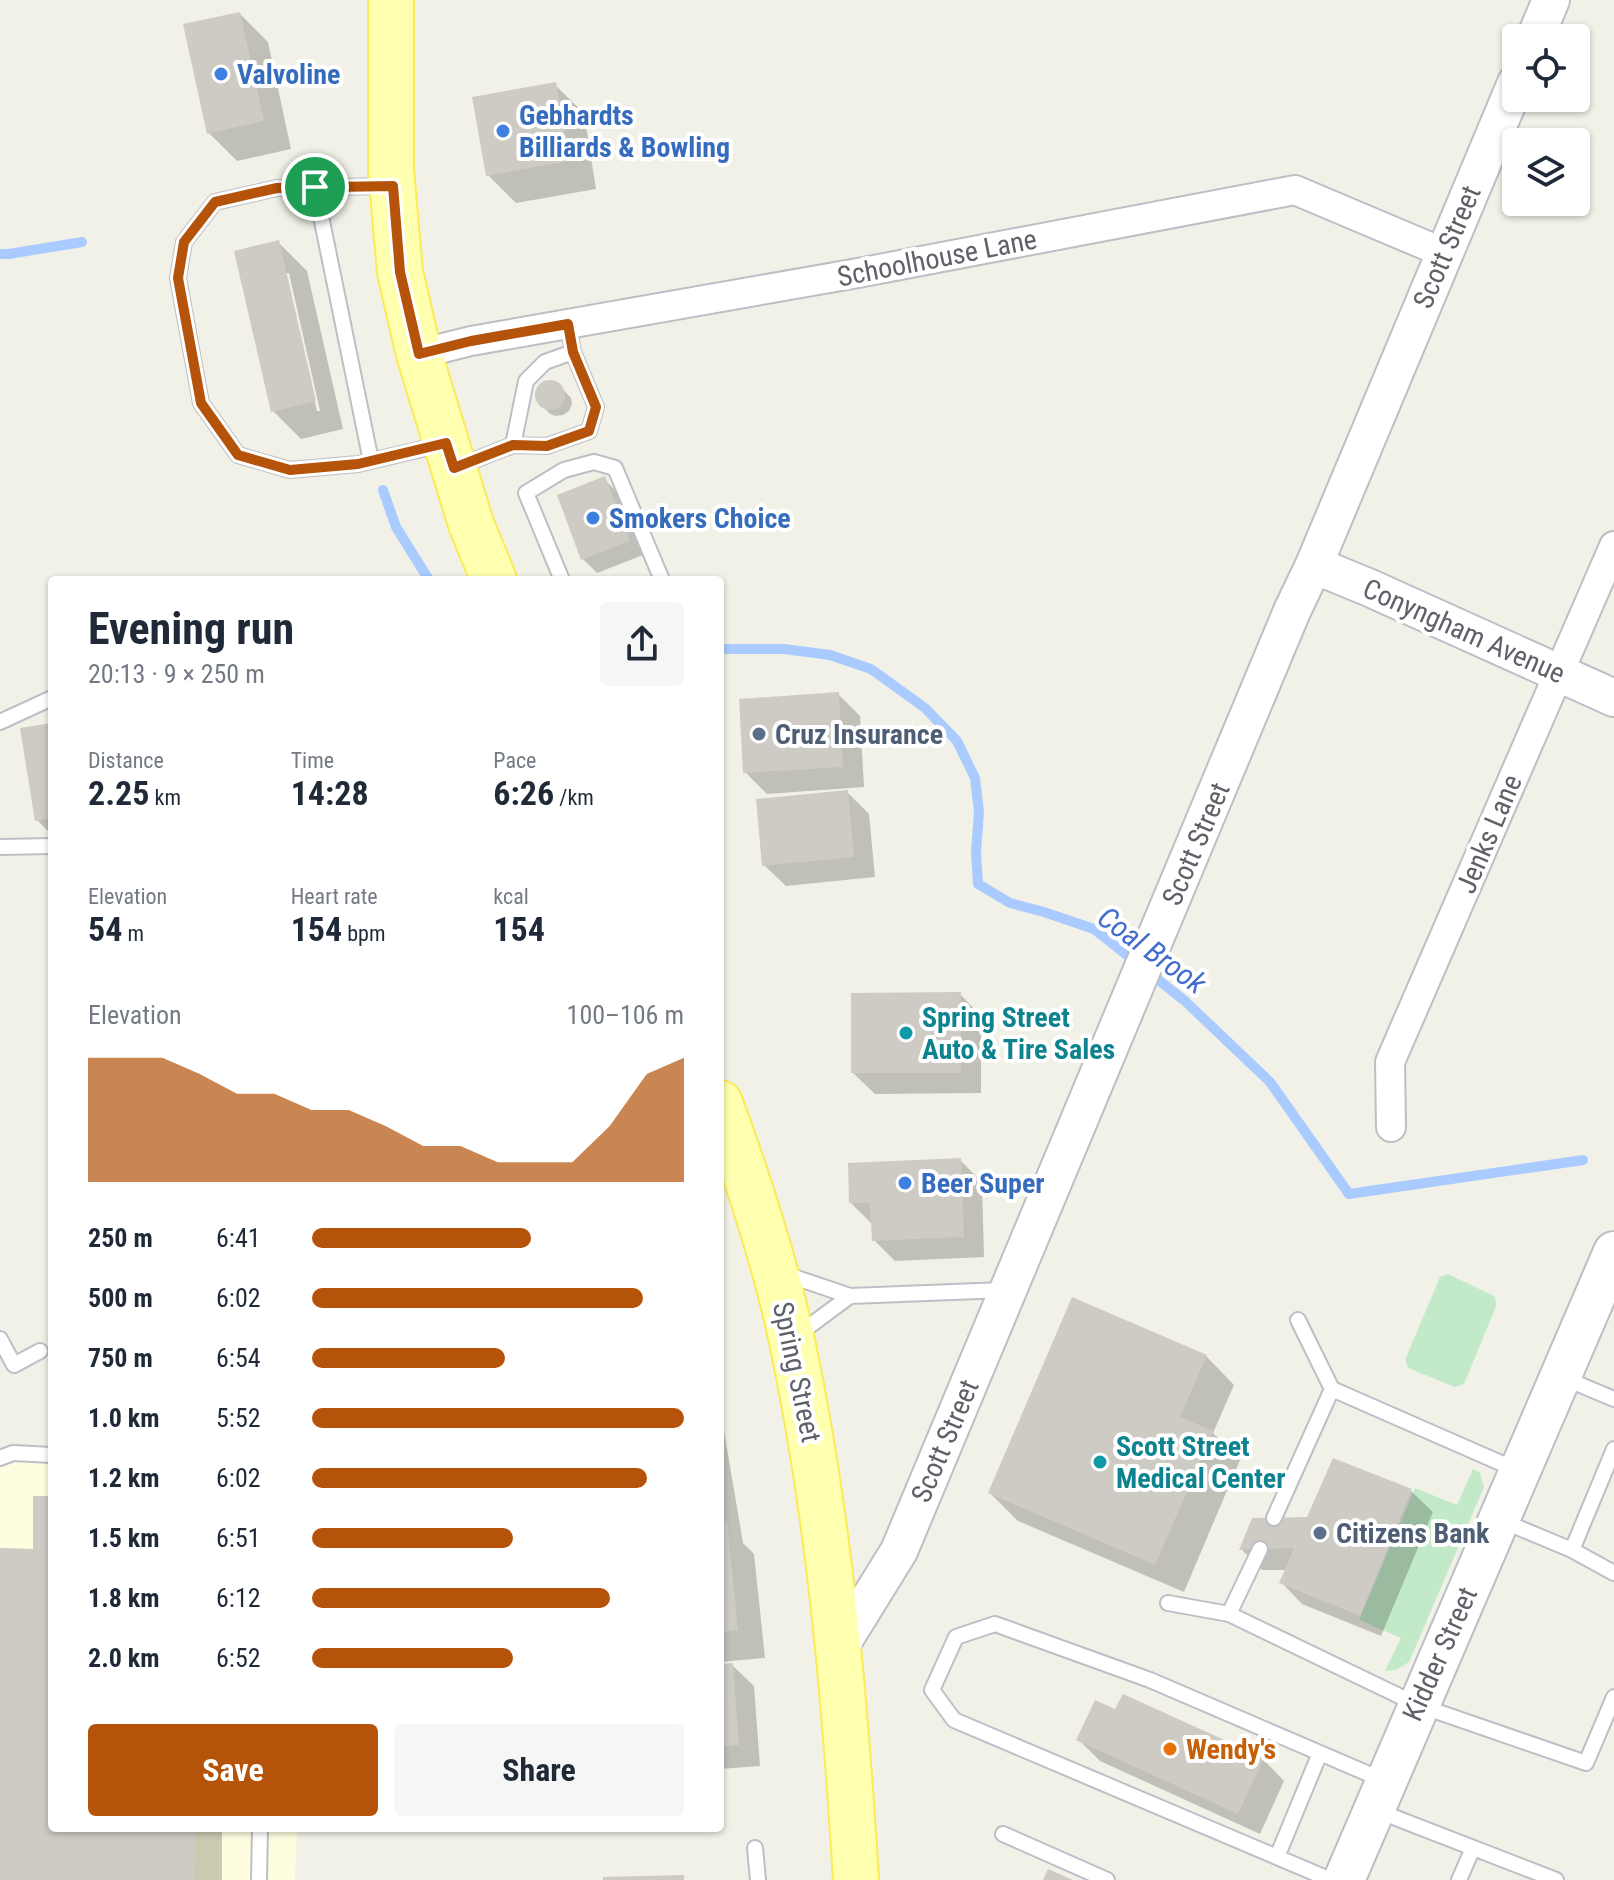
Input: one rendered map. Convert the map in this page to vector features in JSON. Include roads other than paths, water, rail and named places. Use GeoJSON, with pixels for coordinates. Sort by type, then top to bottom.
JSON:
{"type":"FeatureCollection","features":[{"type":"Feature","properties":{"kind":"main road"},"geometry":{"type":"LineString","coordinates":[[391,0],[393,186],[400,272],[419,354],[471,524],[492,576]]}},
{"type":"Feature","properties":{"kind":"main road","name":"Spring Street"},"geometry":{"type":"LineString","coordinates":[[724,1115],[768,1246],[792,1339],[814,1453],[839,1648]]}},
{"type":"Feature","properties":{"kind":"main road","name":"Kidder Street"},"geometry":{"type":"LineString","coordinates":[[1344,1880],[1614,1252]]}},
{"type":"Feature","properties":{"kind":"main road"},"geometry":{"type":"LineString","coordinates":[[839,1648],[856,1880]]}},
{"type":"Feature","properties":{"kind":"street"},"geometry":{"type":"LineString","coordinates":[[1541,24],[1551,0]]}},
{"type":"Feature","properties":{"kind":"street","name":"Scott Street"},"geometry":{"type":"LineString","coordinates":[[839,1648],[899,1551],[1504,112]]}},
{"type":"Feature","properties":{"kind":"street","name":"Schoolhouse Lane"},"geometry":{"type":"LineString","coordinates":[[419,354],[471,341],[874,271],[1295,190],[1444,253]]}},
{"type":"Feature","properties":{"kind":"street","name":"Jenks Lane"},"geometry":{"type":"LineString","coordinates":[[1391,1127],[1390,1062],[1614,546]]}},
{"type":"Feature","properties":{"kind":"street","name":"Conyngham Avenue"},"geometry":{"type":"LineString","coordinates":[[1314,565],[1614,698]]}},
{"type":"Feature","properties":{"kind":"lane"},"geometry":{"type":"LineString","coordinates":[[393,186],[277,188],[215,202],[184,242],[178,278],[201,403],[238,455],[290,470],[450,456],[513,445],[547,446],[589,431],[596,407],[573,352],[568,324]]}},
{"type":"Feature","properties":{"kind":"lane"},"geometry":{"type":"LineString","coordinates":[[315,187],[371,461]]}},
{"type":"Feature","properties":{"kind":"lane"},"geometry":{"type":"LineString","coordinates":[[513,445],[526,381],[545,362],[573,352]]}},
{"type":"Feature","properties":{"kind":"lane"},"geometry":{"type":"LineString","coordinates":[[560,576],[526,493],[564,470],[594,462],[615,468],[660,576]]}},
{"type":"Feature","properties":{"kind":"lane"},"geometry":{"type":"LineString","coordinates":[[0,722],[48,700]]}},
{"type":"Feature","properties":{"kind":"lane"},"geometry":{"type":"LineString","coordinates":[[0,847],[48,846]]}},
{"type":"Feature","properties":{"kind":"lane"},"geometry":{"type":"LineString","coordinates":[[774,1270],[850,1296],[1008,1290]]}},
{"type":"Feature","properties":{"kind":"lane"},"geometry":{"type":"LineString","coordinates":[[792,1339],[850,1296]]}},
{"type":"Feature","properties":{"kind":"lane"},"geometry":{"type":"LineString","coordinates":[[1298,1320],[1332,1389],[1519,1471]]}},
{"type":"Feature","properties":{"kind":"lane"},"geometry":{"type":"LineString","coordinates":[[0,1339],[14,1365],[40,1351]]}},
{"type":"Feature","properties":{"kind":"lane"},"geometry":{"type":"LineString","coordinates":[[1560,1376],[1614,1399]]}},
{"type":"Feature","properties":{"kind":"lane"},"geometry":{"type":"LineString","coordinates":[[1274,1518],[1332,1389]]}},
{"type":"Feature","properties":{"kind":"lane"},"geometry":{"type":"LineString","coordinates":[[1572,1550],[1614,1449]]}},
{"type":"Feature","properties":{"kind":"lane"},"geometry":{"type":"LineString","coordinates":[[0,1458],[13,1453],[48,1455]]}},
{"type":"Feature","properties":{"kind":"lane"},"geometry":{"type":"LineString","coordinates":[[1499,1519],[1572,1550],[1614,1573]]}},
{"type":"Feature","properties":{"kind":"lane"},"geometry":{"type":"LineString","coordinates":[[1229,1614],[1260,1549]]}},
{"type":"Feature","properties":{"kind":"lane"},"geometry":{"type":"LineString","coordinates":[[1168,1603],[1229,1614],[1418,1705],[1586,1763],[1614,1697]]}},
{"type":"Feature","properties":{"kind":"lane"},"geometry":{"type":"LineString","coordinates":[[1331,1880],[954,1720],[932,1690],[956,1637],[995,1624],[1150,1680],[1320,1753],[1379,1795],[1473,1848],[1554,1880]]}},
{"type":"Feature","properties":{"kind":"lane"},"geometry":{"type":"LineString","coordinates":[[1277,1857],[1320,1753]]}},
{"type":"Feature","properties":{"kind":"lane"},"geometry":{"type":"LineString","coordinates":[[259,1880],[260,1832]]}},
{"type":"Feature","properties":{"kind":"lane"},"geometry":{"type":"LineString","coordinates":[[1003,1834],[1107,1880]]}},
{"type":"Feature","properties":{"kind":"lane"},"geometry":{"type":"LineString","coordinates":[[755,1848],[758,1880]]}},
{"type":"Feature","properties":{"kind":"lane"},"geometry":{"type":"LineString","coordinates":[[1459,1880],[1473,1848]]}},
{"type":"Feature","properties":{"kind":"waterway","name":"Coal Brook"},"geometry":{"type":"LineString","coordinates":[[0,254],[82,242]]}},
{"type":"Feature","properties":{"kind":"waterway","name":"Coal Brook"},"geometry":{"type":"LineString","coordinates":[[383,490],[396,527],[427,576]]}},
{"type":"Feature","properties":{"kind":"waterway","name":"Coal Brook"},"geometry":{"type":"LineString","coordinates":[[724,649],[784,649],[830,655],[871,669],[925,708],[957,741],[975,778],[979,812],[976,853],[978,884],[1010,903],[1094,929],[1185,1001],[1270,1082],[1349,1194],[1583,1160]]}},
{"type":"Feature","properties":{"kind":"place","name":"Valvoline"},"geometry":{"type":"Point","coordinates":[221,74]}},
{"type":"Feature","properties":{"kind":"place","name":"Gebhardts Billiards & Bowling"},"geometry":{"type":"Point","coordinates":[503,131]}},
{"type":"Feature","properties":{"kind":"place","name":"Smokers Choice"},"geometry":{"type":"Point","coordinates":[593,518]}},
{"type":"Feature","properties":{"kind":"place","name":"Cruz Insurance"},"geometry":{"type":"Point","coordinates":[759,734]}},
{"type":"Feature","properties":{"kind":"place","name":"Spring Street Auto & Tire Sales"},"geometry":{"type":"Point","coordinates":[906,1033]}},
{"type":"Feature","properties":{"kind":"place","name":"Beer Super"},"geometry":{"type":"Point","coordinates":[905,1183]}},
{"type":"Feature","properties":{"kind":"place","name":"Scott Street Medical Center"},"geometry":{"type":"Point","coordinates":[1100,1462]}},
{"type":"Feature","properties":{"kind":"place","name":"Citizens Bank"},"geometry":{"type":"Point","coordinates":[1320,1533]}},
{"type":"Feature","properties":{"kind":"place","name":"Wendy's"},"geometry":{"type":"Point","coordinates":[1170,1749]}}]}
